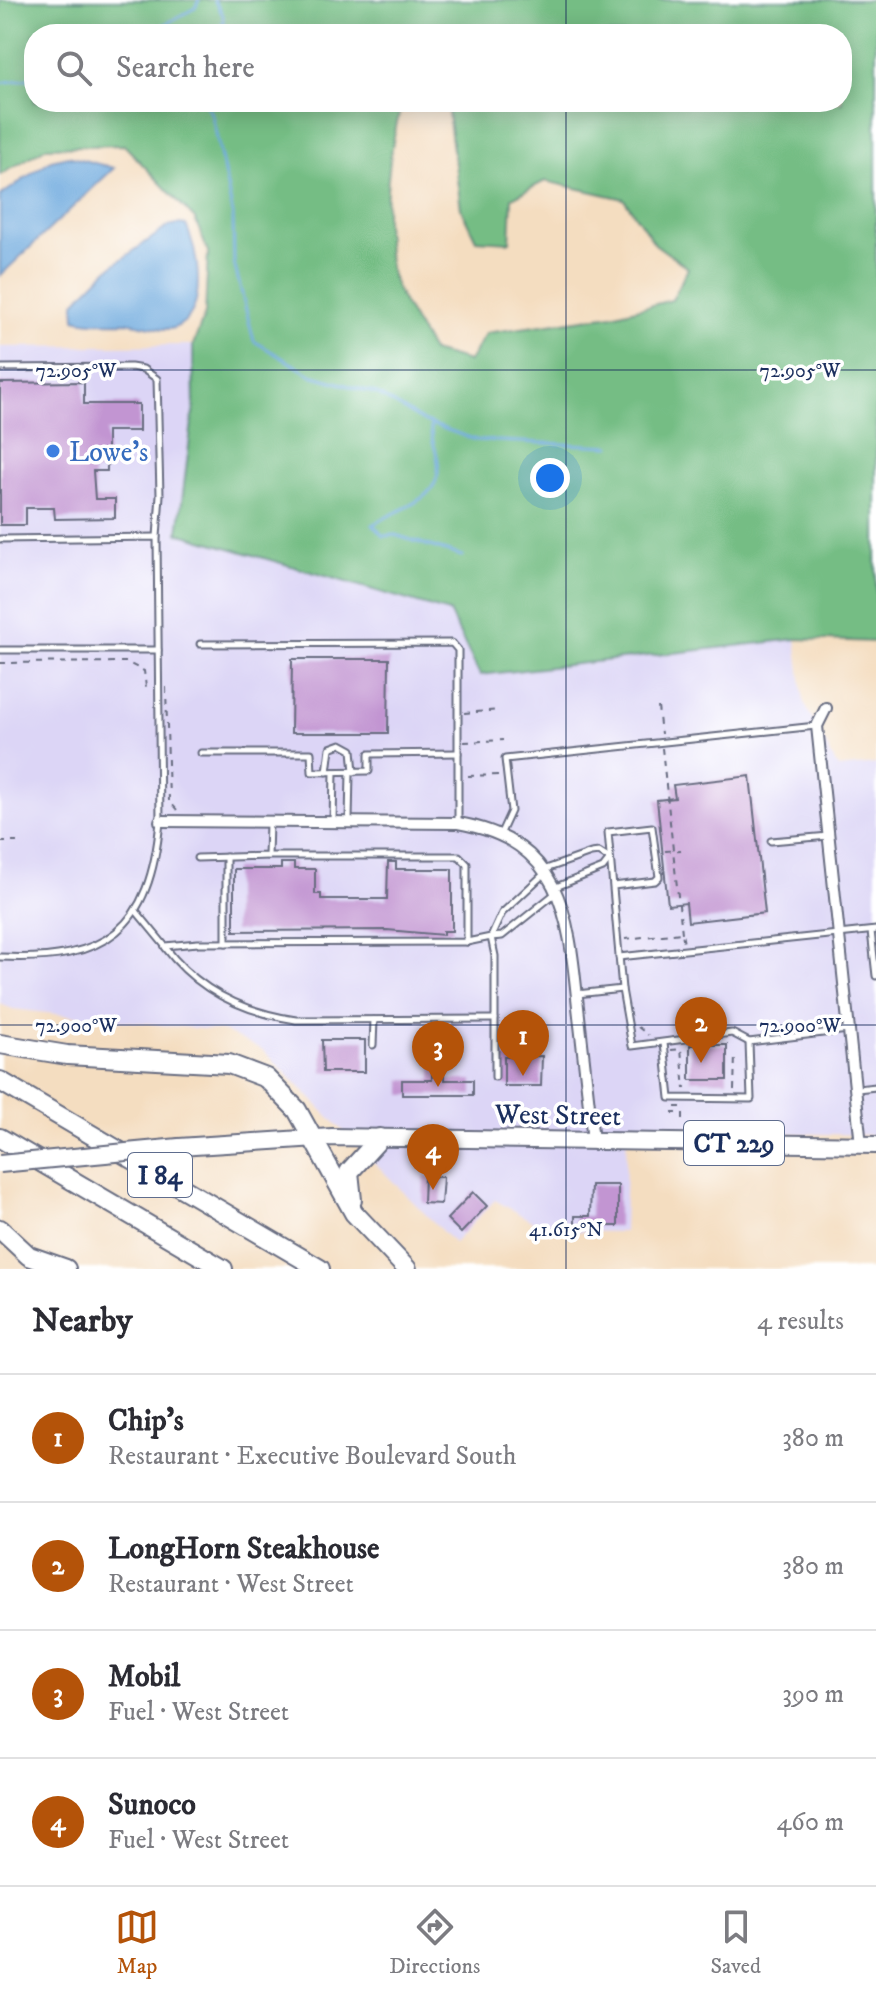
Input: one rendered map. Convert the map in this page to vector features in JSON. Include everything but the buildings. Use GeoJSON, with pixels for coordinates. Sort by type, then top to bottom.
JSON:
{"type":"FeatureCollection","features":[{"type":"Feature","properties":{"kind":"highway"},"geometry":{"type":"LineString","coordinates":[[0,1044],[67,1055],[240,1067],[278,1087],[297,1110],[341,1192],[368,1231],[407,1269]]}},
{"type":"Feature","properties":{"kind":"highway","name":"I 84"},"geometry":{"type":"LineString","coordinates":[[0,1081],[320,1269]]}},
{"type":"Feature","properties":{"kind":"highway","name":"I 84"},"geometry":{"type":"LineString","coordinates":[[0,1138],[223,1269]]}},
{"type":"Feature","properties":{"kind":"highway"},"geometry":{"type":"LineString","coordinates":[[368,1231],[350,1195],[349,1172],[380,1138]]}},
{"type":"Feature","properties":{"kind":"highway"},"geometry":{"type":"LineString","coordinates":[[0,1229],[29,1256],[66,1269]]}},
{"type":"Feature","properties":{"kind":"main road","name":"West Street"},"geometry":{"type":"LineString","coordinates":[[0,1164],[312,1138],[868,1145]]}},
{"type":"Feature","properties":{"kind":"street"},"geometry":{"type":"LineString","coordinates":[[826,708],[817,726],[857,1089],[868,1145]]}},
{"type":"Feature","properties":{"kind":"street"},"geometry":{"type":"LineString","coordinates":[[160,821],[458,823],[500,835],[525,851],[557,889],[569,928],[593,1141]]}},
{"type":"Feature","properties":{"kind":"lane"},"geometry":{"type":"LineString","coordinates":[[0,368],[131,367],[143,369],[157,379],[160,495],[157,537],[160,821],[157,851],[146,893],[137,912],[110,937],[70,955],[0,957]]}},
{"type":"Feature","properties":{"kind":"lane"},"geometry":{"type":"LineString","coordinates":[[0,539],[157,537]]}},
{"type":"Feature","properties":{"kind":"lane"},"geometry":{"type":"LineString","coordinates":[[200,644],[452,643],[458,650],[458,823]]}},
{"type":"Feature","properties":{"kind":"lane"},"geometry":{"type":"LineString","coordinates":[[0,650],[158,650]]}},
{"type":"Feature","properties":{"kind":"lane"},"geometry":{"type":"LineString","coordinates":[[500,835],[511,811],[505,759],[817,726]]}},
{"type":"Feature","properties":{"kind":"lane"},"geometry":{"type":"LineString","coordinates":[[333,822],[330,748],[341,744],[352,750],[349,822]]}},
{"type":"Feature","properties":{"kind":"lane"},"geometry":{"type":"LineString","coordinates":[[201,753],[311,753],[312,772],[352,772],[369,771],[369,754],[458,753]]}},
{"type":"Feature","properties":{"kind":"lane"},"geometry":{"type":"LineString","coordinates":[[268,856],[269,822]]}},
{"type":"Feature","properties":{"kind":"lane"},"geometry":{"type":"LineString","coordinates":[[613,886],[655,881],[659,877],[652,827],[608,832],[622,989],[632,1046],[732,1033],[749,1042],[851,1030]]}},
{"type":"Feature","properties":{"kind":"lane"},"geometry":{"type":"LineString","coordinates":[[771,841],[829,836]]}},
{"type":"Feature","properties":{"kind":"lane"},"geometry":{"type":"LineString","coordinates":[[495,1077],[495,956],[491,937],[502,913],[544,871],[591,853],[599,852],[610,859]]}},
{"type":"Feature","properties":{"kind":"lane"},"geometry":{"type":"LineString","coordinates":[[197,858],[459,856],[467,864],[467,942]]}},
{"type":"Feature","properties":{"kind":"lane"},"geometry":{"type":"LineString","coordinates":[[226,857],[226,943]]}},
{"type":"Feature","properties":{"kind":"lane"},"geometry":{"type":"LineString","coordinates":[[165,946],[467,942],[502,936],[557,889],[603,868],[610,859]]}},
{"type":"Feature","properties":{"kind":"lane"},"geometry":{"type":"LineString","coordinates":[[137,912],[178,965],[205,987],[265,1015],[296,1020],[495,1019]]}},
{"type":"Feature","properties":{"kind":"lane"},"geometry":{"type":"LineString","coordinates":[[619,957],[873,931],[876,976]]}},
{"type":"Feature","properties":{"kind":"lane"},"geometry":{"type":"LineString","coordinates":[[577,994],[622,989]]}},
{"type":"Feature","properties":{"kind":"lane"},"geometry":{"type":"LineString","coordinates":[[373,1045],[374,1020]]}},
{"type":"Feature","properties":{"kind":"lane"},"geometry":{"type":"LineString","coordinates":[[664,1043],[670,1098],[751,1099],[749,1042]]}},
{"type":"Feature","properties":{"kind":"lane"},"geometry":{"type":"LineString","coordinates":[[857,1089],[876,1087]]}},
{"type":"Feature","properties":{"kind":"path"},"geometry":{"type":"LineString","coordinates":[[0,663],[126,662],[144,671],[146,687],[168,687],[169,801],[176,810],[183,811]]}},
{"type":"Feature","properties":{"kind":"path"},"geometry":{"type":"LineString","coordinates":[[658,707],[684,949]]}},
{"type":"Feature","properties":{"kind":"path"},"geometry":{"type":"LineString","coordinates":[[458,713],[499,710]]}},
{"type":"Feature","properties":{"kind":"path"},"geometry":{"type":"LineString","coordinates":[[458,742],[503,740]]}},
{"type":"Feature","properties":{"kind":"path"},"geometry":{"type":"LineString","coordinates":[[459,775],[507,774]]}},
{"type":"Feature","properties":{"kind":"path"},"geometry":{"type":"LineString","coordinates":[[0,842],[17,842]]}},
{"type":"Feature","properties":{"kind":"path"},"geometry":{"type":"LineString","coordinates":[[656,852],[681,850]]}},
{"type":"Feature","properties":{"kind":"path"},"geometry":{"type":"LineString","coordinates":[[617,940],[682,933]]}},
{"type":"Feature","properties":{"kind":"path"},"geometry":{"type":"LineString","coordinates":[[637,1025],[651,1036],[652,1044]]}},
{"type":"Feature","properties":{"kind":"path"},"geometry":{"type":"LineString","coordinates":[[664,1051],[681,1049],[685,1108],[673,1107],[673,1113],[683,1113],[683,1119]]}},
{"type":"Feature","properties":{"kind":"path"},"geometry":{"type":"LineString","coordinates":[[734,1091],[735,1055]]}},
{"type":"Feature","properties":{"kind":"shaded area"},"geometry":{"type":"Polygon","coordinates":[[[193,345],[194,406],[178,533],[449,612],[480,675],[796,639],[804,703],[838,768],[876,764],[876,1135],[627,1130],[624,1232],[549,1231],[495,1200],[454,1243],[263,1050],[223,1031],[13,1009],[0,1004],[0,347],[193,345]]]}},
{"type":"Feature","properties":{"kind":"green space"},"geometry":{"type":"Polygon","coordinates":[[[0,0],[876,0],[876,642],[796,639],[480,675],[449,612],[178,533],[194,406],[193,345],[205,314],[208,252],[195,219],[124,145],[47,147],[0,175],[0,0]],[[24,24],[24,112],[400,112],[387,185],[387,248],[397,289],[432,351],[469,361],[486,333],[612,315],[672,300],[688,268],[655,244],[624,199],[545,181],[512,198],[510,242],[476,240],[461,209],[448,112],[852,112],[852,24],[24,24]]]}},
{"type":"Feature","properties":{"kind":"water"},"geometry":{"type":"Polygon","coordinates":[[[68,156],[114,168],[0,276],[0,196],[51,160],[68,156]]]}},
{"type":"Feature","properties":{"kind":"water"},"geometry":{"type":"Polygon","coordinates":[[[186,225],[197,265],[197,296],[193,310],[185,321],[174,328],[164,329],[125,322],[75,319],[75,302],[108,269],[169,226],[186,225]]]}},
{"type":"Feature","properties":{"kind":"waterway"},"geometry":{"type":"LineString","coordinates":[[165,24],[195,8],[199,0]]}},
{"type":"Feature","properties":{"kind":"waterway"},"geometry":{"type":"LineString","coordinates":[[214,0],[223,15],[223,24]]}},
{"type":"Feature","properties":{"kind":"waterway"},"geometry":{"type":"LineString","coordinates":[[0,83],[24,79]]}},
{"type":"Feature","properties":{"kind":"waterway"},"geometry":{"type":"LineString","coordinates":[[210,112],[233,215],[234,263],[254,341],[311,375],[377,394],[425,422],[476,440],[611,446]]}},
{"type":"Feature","properties":{"kind":"waterway"},"geometry":{"type":"LineString","coordinates":[[431,424],[438,462],[438,475],[433,486],[416,502],[373,525],[383,536],[395,535],[462,556]]}},
{"type":"Feature","properties":{"kind":"place","name":"Lowe's"},"geometry":{"type":"Point","coordinates":[53,451]}},
{"type":"Feature","properties":{"kind":"place","name":"LongHorn Steakhouse"},"geometry":{"type":"Point","coordinates":[701,1063]}},
{"type":"Feature","properties":{"kind":"place","name":"Chip's"},"geometry":{"type":"Point","coordinates":[523,1076]}},
{"type":"Feature","properties":{"kind":"place","name":"Mobil"},"geometry":{"type":"Point","coordinates":[438,1087]}},
{"type":"Feature","properties":{"kind":"place","name":"Sunoco"},"geometry":{"type":"Point","coordinates":[433,1190]}}]}
